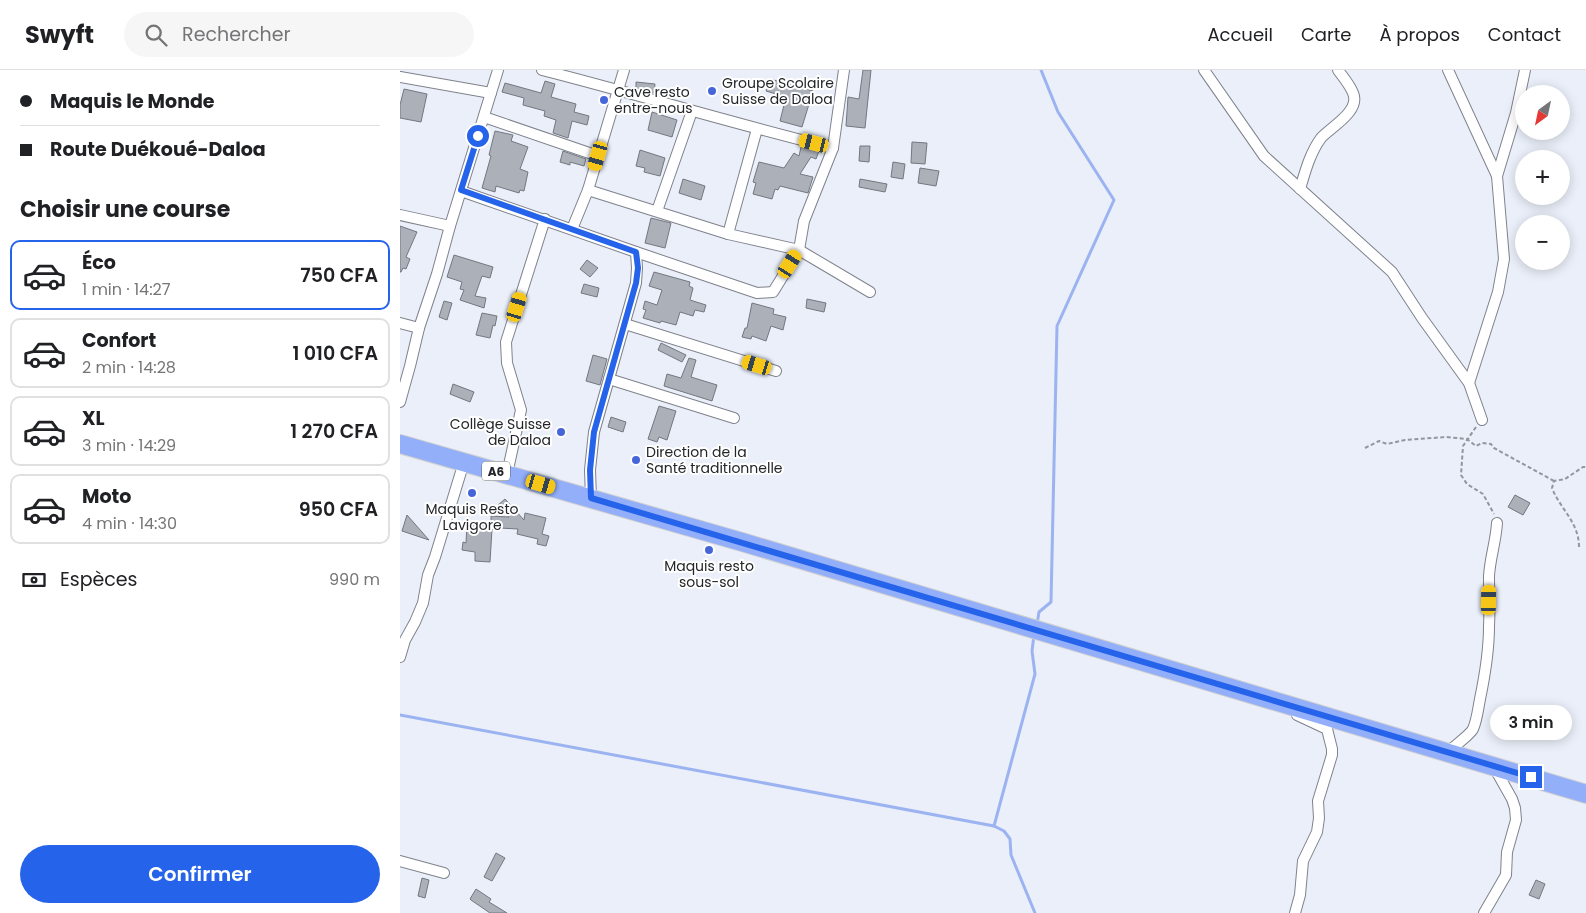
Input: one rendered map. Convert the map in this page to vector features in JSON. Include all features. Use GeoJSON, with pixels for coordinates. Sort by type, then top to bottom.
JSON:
{"type":"FeatureCollection","features":[{"type":"Feature","properties":{"kind":"highway","name":"A6"},"geometry":{"type":"LineString","coordinates":[[400,444],[591,498],[1494,765],[1586,794]]}},
{"type":"Feature","properties":{"kind":"street"},"geometry":{"type":"LineString","coordinates":[[400,402],[418,328],[437,274],[498,70]]}},
{"type":"Feature","properties":{"kind":"street"},"geometry":{"type":"LineString","coordinates":[[542,70],[833,148]]}},
{"type":"Feature","properties":{"kind":"street"},"geometry":{"type":"LineString","coordinates":[[572,229],[588,190],[624,70]]}},
{"type":"Feature","properties":{"kind":"street"},"geometry":{"type":"LineString","coordinates":[[461,190],[757,293],[772,292],[799,250],[804,221],[833,148],[844,70]]}},
{"type":"Feature","properties":{"kind":"street"},"geometry":{"type":"LineString","coordinates":[[1204,70],[1264,156],[1392,272],[1468,383],[1482,420]]}},
{"type":"Feature","properties":{"kind":"street"},"geometry":{"type":"LineString","coordinates":[[1300,189],[1310,158],[1322,138],[1349,112],[1354,104],[1354,94],[1338,70]]}},
{"type":"Feature","properties":{"kind":"street"},"geometry":{"type":"LineString","coordinates":[[1448,70],[1498,176]]}},
{"type":"Feature","properties":{"kind":"street"},"geometry":{"type":"LineString","coordinates":[[1468,383],[1498,292],[1504,259],[1498,176],[1526,70]]}},
{"type":"Feature","properties":{"kind":"street"},"geometry":{"type":"LineString","coordinates":[[400,73],[491,93]]}},
{"type":"Feature","properties":{"kind":"street"},"geometry":{"type":"LineString","coordinates":[[657,211],[692,111]]}},
{"type":"Feature","properties":{"kind":"street"},"geometry":{"type":"LineString","coordinates":[[484,117],[598,156]]}},
{"type":"Feature","properties":{"kind":"street"},"geometry":{"type":"LineString","coordinates":[[728,234],[757,129]]}},
{"type":"Feature","properties":{"kind":"street"},"geometry":{"type":"LineString","coordinates":[[588,190],[728,234],[799,250],[870,292]]}},
{"type":"Feature","properties":{"kind":"street"},"geometry":{"type":"LineString","coordinates":[[400,215],[450,226]]}},
{"type":"Feature","properties":{"kind":"street"},"geometry":{"type":"LineString","coordinates":[[507,474],[521,410],[507,363],[506,342],[545,220]]}},
{"type":"Feature","properties":{"kind":"street"},"geometry":{"type":"LineString","coordinates":[[591,498],[590,470],[594,432],[636,283],[638,268],[636,252]]}},
{"type":"Feature","properties":{"kind":"street"},"geometry":{"type":"LineString","coordinates":[[400,323],[418,328]]}},
{"type":"Feature","properties":{"kind":"street"},"geometry":{"type":"LineString","coordinates":[[625,324],[776,371]]}},
{"type":"Feature","properties":{"kind":"street"},"geometry":{"type":"LineString","coordinates":[[609,379],[734,418]]}},
{"type":"Feature","properties":{"kind":"street"},"geometry":{"type":"LineString","coordinates":[[400,658],[405,640],[423,603],[428,575],[464,462]]}},
{"type":"Feature","properties":{"kind":"street"},"geometry":{"type":"LineString","coordinates":[[1448,752],[1461,740],[1469,736],[1473,730],[1476,717],[1486,667],[1489,627],[1489,575],[1496,542],[1497,523]]}},
{"type":"Feature","properties":{"kind":"street"},"geometry":{"type":"LineString","coordinates":[[1256,696],[1327,729],[1331,744],[1332,755],[1318,802],[1318,825],[1303,861],[1301,889],[1295,913]]}},
{"type":"Feature","properties":{"kind":"street"},"geometry":{"type":"LineString","coordinates":[[1484,913],[1506,875],[1507,852],[1516,820],[1512,799],[1494,765]]}},
{"type":"Feature","properties":{"kind":"street"},"geometry":{"type":"LineString","coordinates":[[400,861],[444,873]]}},
{"type":"Feature","properties":{"kind":"path"},"geometry":{"type":"LineString","coordinates":[[1482,420],[1463,446],[1461,475],[1467,484],[1483,494],[1494,513],[1497,523]]}},
{"type":"Feature","properties":{"kind":"path"},"geometry":{"type":"LineString","coordinates":[[1365,448],[1380,441],[1387,444],[1405,440],[1467,438],[1476,446],[1482,443],[1491,444],[1494,448],[1554,481],[1565,479],[1582,467],[1586,467]]}},
{"type":"Feature","properties":{"kind":"path"},"geometry":{"type":"LineString","coordinates":[[1554,481],[1552,488],[1576,529],[1579,547]]}},
{"type":"Feature","properties":{"kind":"building"},"geometry":{"type":"Polygon","coordinates":[[[863,70],[871,70],[865,128],[846,126],[848,97],[859,99],[863,70]]]}},
{"type":"Feature","properties":{"kind":"building"},"geometry":{"type":"Polygon","coordinates":[[[770,79],[813,91],[802,127],[780,121],[786,97],[766,91],[770,79]]]}},
{"type":"Feature","properties":{"kind":"building"},"geometry":{"type":"Polygon","coordinates":[[[545,81],[555,84],[551,97],[576,104],[574,112],[589,116],[587,125],[572,121],[568,138],[553,133],[556,120],[544,116],[545,111],[523,105],[524,98],[502,92],[505,83],[541,93],[545,81]]]}},
{"type":"Feature","properties":{"kind":"building"},"geometry":{"type":"Polygon","coordinates":[[[636,82],[655,84],[654,93],[636,88],[636,82]]]}},
{"type":"Feature","properties":{"kind":"building"},"geometry":{"type":"Polygon","coordinates":[[[404,89],[427,94],[421,122],[400,118],[400,105],[404,89]]]}},
{"type":"Feature","properties":{"kind":"building"},"geometry":{"type":"Polygon","coordinates":[[[652,112],[677,120],[672,137],[648,130],[652,112]]]}},
{"type":"Feature","properties":{"kind":"building"},"geometry":{"type":"Polygon","coordinates":[[[495,131],[513,135],[511,141],[528,147],[520,169],[528,172],[524,191],[520,190],[519,193],[496,186],[495,192],[482,188],[491,156],[489,155],[495,131]]]}},
{"type":"Feature","properties":{"kind":"building"},"geometry":{"type":"Polygon","coordinates":[[[912,142],[927,143],[925,164],[911,163],[912,142]]]}},
{"type":"Feature","properties":{"kind":"building"},"geometry":{"type":"Polygon","coordinates":[[[860,146],[870,146],[869,162],[859,161],[860,146]]]}},
{"type":"Feature","properties":{"kind":"building"},"geometry":{"type":"Polygon","coordinates":[[[801,147],[819,151],[816,159],[811,157],[800,174],[813,177],[808,193],[780,186],[778,190],[775,189],[772,199],[753,194],[756,183],[753,182],[759,162],[784,168],[794,153],[799,156],[801,147]]]}},
{"type":"Feature","properties":{"kind":"building"},"geometry":{"type":"Polygon","coordinates":[[[640,150],[665,158],[660,176],[644,172],[645,168],[636,166],[640,150]]]}},
{"type":"Feature","properties":{"kind":"building"},"geometry":{"type":"Polygon","coordinates":[[[563,151],[586,159],[584,166],[570,162],[570,165],[560,162],[563,151]]]}},
{"type":"Feature","properties":{"kind":"building"},"geometry":{"type":"Polygon","coordinates":[[[893,162],[905,164],[903,179],[891,177],[893,162]]]}},
{"type":"Feature","properties":{"kind":"building"},"geometry":{"type":"Polygon","coordinates":[[[920,168],[939,171],[936,186],[918,183],[920,168]]]}},
{"type":"Feature","properties":{"kind":"building"},"geometry":{"type":"Polygon","coordinates":[[[683,179],[705,186],[701,200],[679,193],[683,179]]]}},
{"type":"Feature","properties":{"kind":"building"},"geometry":{"type":"Polygon","coordinates":[[[860,179],[887,184],[885,192],[859,187],[860,179]]]}},
{"type":"Feature","properties":{"kind":"building"},"geometry":{"type":"Polygon","coordinates":[[[651,218],[671,223],[665,248],[645,243],[651,218]]]}},
{"type":"Feature","properties":{"kind":"building"},"geometry":{"type":"Polygon","coordinates":[[[400,226],[417,232],[406,257],[410,259],[406,269],[403,268],[401,272],[400,272],[400,226]]]}},
{"type":"Feature","properties":{"kind":"building"},"geometry":{"type":"Polygon","coordinates":[[[454,255],[493,267],[490,278],[482,276],[475,296],[486,298],[484,308],[460,300],[464,290],[460,289],[462,282],[447,277],[454,255]]]}},
{"type":"Feature","properties":{"kind":"building"},"geometry":{"type":"Polygon","coordinates":[[[587,260],[598,268],[590,277],[580,269],[587,260]]]}},
{"type":"Feature","properties":{"kind":"building"},"geometry":{"type":"Polygon","coordinates":[[[654,272],[690,282],[689,286],[693,288],[690,300],[706,305],[704,312],[695,310],[693,316],[680,312],[676,325],[643,318],[646,310],[643,309],[645,301],[657,305],[662,290],[649,286],[654,272]]]}},
{"type":"Feature","properties":{"kind":"building"},"geometry":{"type":"Polygon","coordinates":[[[584,284],[599,288],[597,297],[581,293],[584,284]]]}},
{"type":"Feature","properties":{"kind":"building"},"geometry":{"type":"Polygon","coordinates":[[[807,299],[826,303],[824,312],[806,308],[807,299]]]}},
{"type":"Feature","properties":{"kind":"building"},"geometry":{"type":"Polygon","coordinates":[[[444,301],[452,303],[447,320],[439,317],[444,301]]]}},
{"type":"Feature","properties":{"kind":"building"},"geometry":{"type":"Polygon","coordinates":[[[752,303],[774,309],[773,314],[786,317],[783,330],[771,326],[766,341],[752,336],[751,339],[742,337],[745,328],[747,328],[752,303]]]}},
{"type":"Feature","properties":{"kind":"building"},"geometry":{"type":"Polygon","coordinates":[[[482,313],[497,316],[490,338],[476,335],[482,313]]]}},
{"type":"Feature","properties":{"kind":"building"},"geometry":{"type":"Polygon","coordinates":[[[661,343],[686,355],[682,362],[658,350],[661,343]]]}},
{"type":"Feature","properties":{"kind":"building"},"geometry":{"type":"Polygon","coordinates":[[[593,355],[607,359],[600,385],[586,381],[593,355]]]}},
{"type":"Feature","properties":{"kind":"building"},"geometry":{"type":"Polygon","coordinates":[[[689,358],[696,360],[691,377],[717,385],[712,401],[664,386],[667,374],[681,378],[689,358]]]}},
{"type":"Feature","properties":{"kind":"building"},"geometry":{"type":"Polygon","coordinates":[[[453,384],[474,392],[470,402],[450,394],[453,384]]]}},
{"type":"Feature","properties":{"kind":"building"},"geometry":{"type":"Polygon","coordinates":[[[659,406],[676,411],[667,440],[659,437],[657,442],[648,439],[659,406]]]}},
{"type":"Feature","properties":{"kind":"building"},"geometry":{"type":"Polygon","coordinates":[[[611,417],[626,422],[623,432],[608,427],[611,417]]]}},
{"type":"Feature","properties":{"kind":"building"},"geometry":{"type":"Polygon","coordinates":[[[1515,495],[1530,503],[1523,515],[1508,507],[1515,495]]]}},
{"type":"Feature","properties":{"kind":"building"},"geometry":{"type":"Polygon","coordinates":[[[505,499],[524,520],[525,513],[546,518],[542,534],[549,536],[546,546],[537,544],[538,539],[517,534],[518,529],[492,529],[490,562],[475,561],[475,552],[462,550],[463,542],[466,543],[467,522],[491,524],[491,516],[509,517],[498,505],[505,499]]]}},
{"type":"Feature","properties":{"kind":"building"},"geometry":{"type":"Polygon","coordinates":[[[407,515],[429,540],[402,531],[407,515]]]}},
{"type":"Feature","properties":{"kind":"building"},"geometry":{"type":"Polygon","coordinates":[[[496,853],[505,858],[492,881],[484,877],[496,853]]]}},
{"type":"Feature","properties":{"kind":"building"},"geometry":{"type":"Polygon","coordinates":[[[422,878],[429,880],[425,898],[418,896],[422,878]]]}},
{"type":"Feature","properties":{"kind":"building"},"geometry":{"type":"Polygon","coordinates":[[[1536,880],[1545,884],[1539,899],[1529,895],[1536,880]]]}},
{"type":"Feature","properties":{"kind":"building"},"geometry":{"type":"Polygon","coordinates":[[[476,889],[491,899],[489,902],[507,913],[490,913],[471,900],[476,889]]]}},
{"type":"Feature","properties":{"kind":"waterway"},"geometry":{"type":"LineString","coordinates":[[1037,624],[1039,612],[1051,602],[1057,326],[1114,200],[1058,112],[1041,70]]}},
{"type":"Feature","properties":{"kind":"waterway"},"geometry":{"type":"LineString","coordinates":[[994,826],[1035,674],[1032,651],[1034,635]]}},
{"type":"Feature","properties":{"kind":"waterway"},"geometry":{"type":"LineString","coordinates":[[400,715],[994,826],[1004,831],[1010,839],[1011,855],[1035,913]]}},
{"type":"Feature","properties":{"kind":"place","name":"Groupe Scolaire Suisse de Daloa"},"geometry":{"type":"Point","coordinates":[712,91]}},
{"type":"Feature","properties":{"kind":"place","name":"Cave resto entre-nous"},"geometry":{"type":"Point","coordinates":[604,100]}},
{"type":"Feature","properties":{"kind":"place","name":"Collège Suisse de Daloa"},"geometry":{"type":"Point","coordinates":[561,432]}},
{"type":"Feature","properties":{"kind":"place","name":"Direction de la Santé traditionnelle"},"geometry":{"type":"Point","coordinates":[636,460]}},
{"type":"Feature","properties":{"kind":"place","name":"Maquis Resto Lavigore"},"geometry":{"type":"Point","coordinates":[472,493]}},
{"type":"Feature","properties":{"kind":"place","name":"Maquis resto sous-sol"},"geometry":{"type":"Point","coordinates":[709,550]}},
{"type":"Feature","properties":{"kind":"route"},"geometry":{"type":"LineString","coordinates":[[478,136],[461,190],[636,252],[638,268],[636,283],[594,432],[590,470],[591,498],[1531,777]]}}]}
